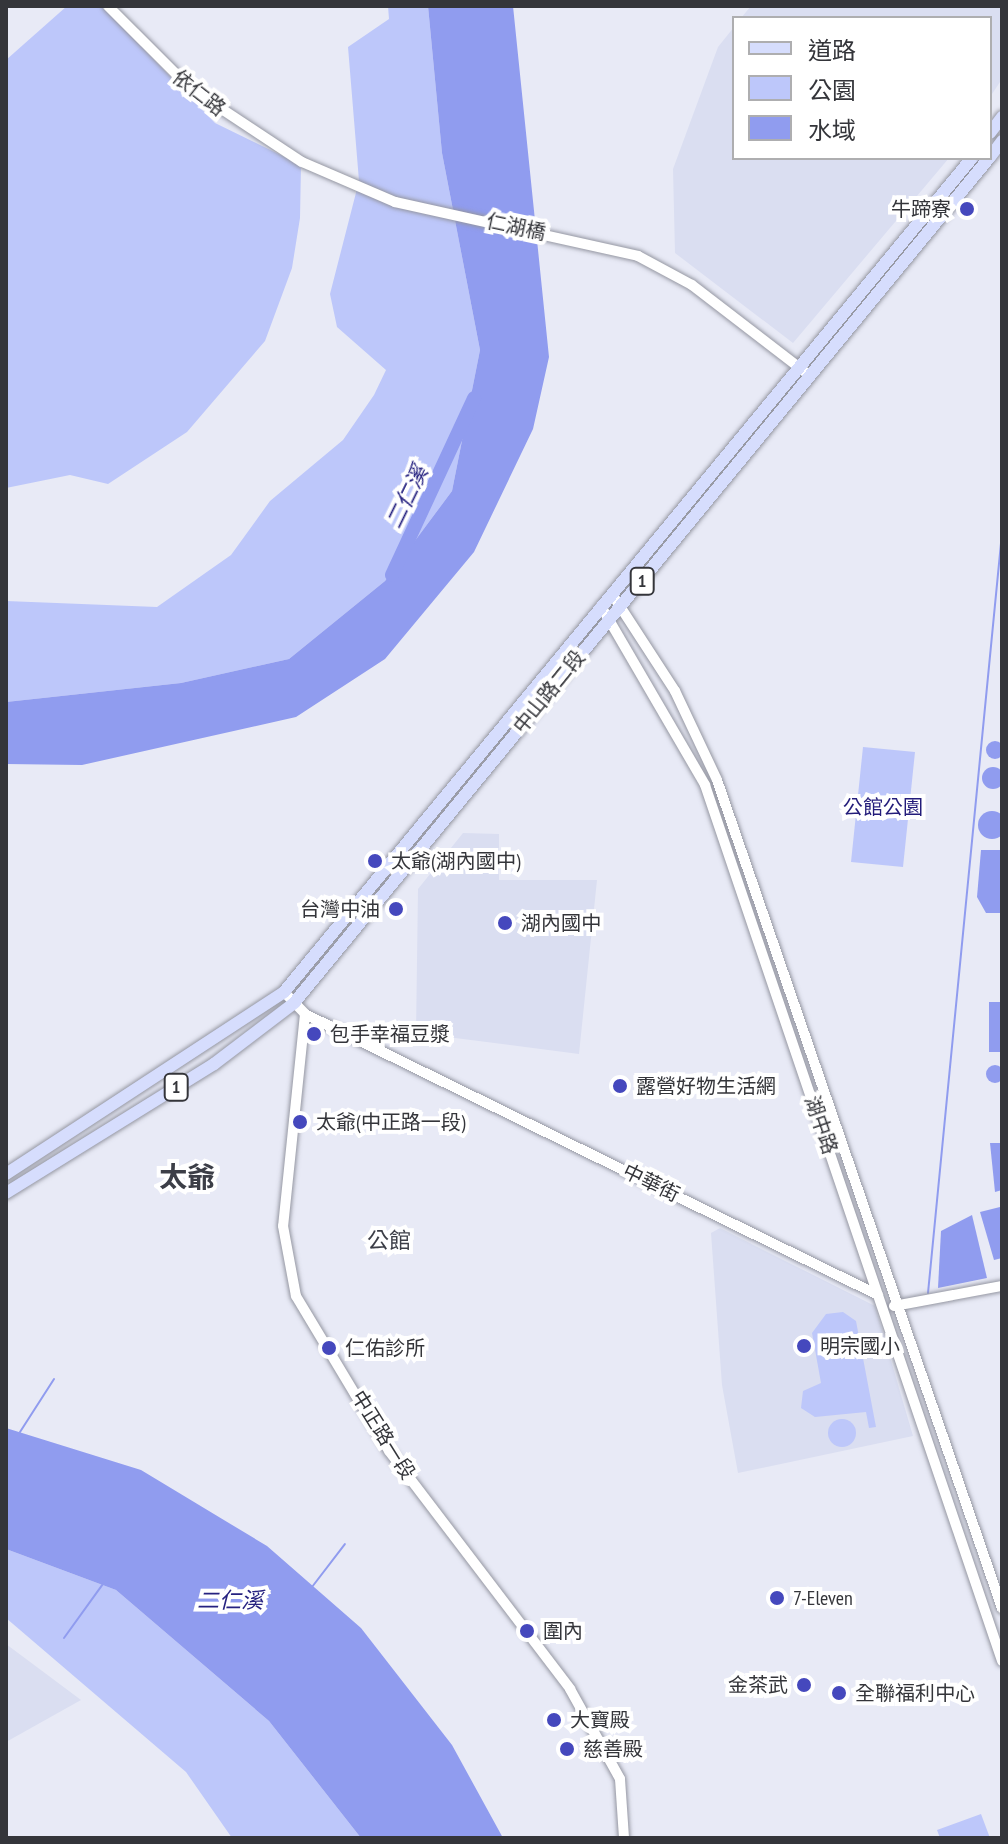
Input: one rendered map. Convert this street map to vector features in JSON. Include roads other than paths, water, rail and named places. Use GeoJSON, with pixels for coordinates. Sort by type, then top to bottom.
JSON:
{"type":"FeatureCollection","features":[{"type":"Feature","properties":{"kind":"main road","name":"中山路二段"},"geometry":{"type":"LineString","coordinates":[[6,1174],[45,1152],[284,992],[970,160]]}},
{"type":"Feature","properties":{"kind":"main road","name":"中山路二段"},"geometry":{"type":"LineString","coordinates":[[6,1193],[54,1166],[294,1003],[988,160]]}},
{"type":"Feature","properties":{"kind":"street","name":"依仁路"},"geometry":{"type":"LineString","coordinates":[[108,6],[198,95],[304,163]]}},
{"type":"Feature","properties":{"kind":"street","name":"仁湖橋"},"geometry":{"type":"LineString","coordinates":[[304,163],[395,202],[624,251],[671,271],[811,377]]}},
{"type":"Feature","properties":{"kind":"street","name":"湖中路"},"geometry":{"type":"LineString","coordinates":[[612,594],[623,604],[717,780],[1002,1608]]}},
{"type":"Feature","properties":{"kind":"street","name":"湖中路"},"geometry":{"type":"LineString","coordinates":[[601,606],[612,616],[705,785],[1002,1661]]}},
{"type":"Feature","properties":{"kind":"street"},"geometry":{"type":"LineString","coordinates":[[284,992],[305,1014]]}},
{"type":"Feature","properties":{"kind":"street","name":"中華街"},"geometry":{"type":"LineString","coordinates":[[305,1014],[878,1294],[899,1309]]}},
{"type":"Feature","properties":{"kind":"street","name":"中正路一段"},"geometry":{"type":"LineString","coordinates":[[305,1014],[283,1226],[296,1296],[389,1451],[570,1689],[620,1779],[624,1838]]}},
{"type":"Feature","properties":{"kind":"street"},"geometry":{"type":"LineString","coordinates":[[899,1309],[1002,1286]]}},
{"type":"Feature","properties":{"kind":"water","name":"二仁溪"},"geometry":{"type":"Polygon","coordinates":[[[428,6],[513,6],[549,357],[533,429],[474,552],[385,659],[296,717],[82,765],[6,764],[6,702],[181,683],[289,659],[385,581],[452,491],[480,350],[442,153],[428,6]]]}},
{"type":"Feature","properties":{"kind":"water"},"geometry":{"type":"Polygon","coordinates":[[[991,741],[999,741],[1004,750],[1002,757],[991,759],[986,754],[986,746],[991,741]]]}},
{"type":"Feature","properties":{"kind":"water"},"geometry":{"type":"Polygon","coordinates":[[[993,767],[1001,770],[1004,778],[1001,786],[993,789],[985,786],[982,778],[985,770],[993,767]]]}},
{"type":"Feature","properties":{"kind":"water"},"geometry":{"type":"Polygon","coordinates":[[[992,811],[1002,815],[1006,825],[1002,835],[992,839],[982,835],[978,825],[982,815],[992,811]]]}},
{"type":"Feature","properties":{"kind":"water"},"geometry":{"type":"Polygon","coordinates":[[[981,850],[1002,850],[1002,913],[986,913],[977,897],[981,850]]]}},
{"type":"Feature","properties":{"kind":"water"},"geometry":{"type":"Polygon","coordinates":[[[989,1002],[1002,1002],[1002,1052],[989,1052],[989,1002]]]}},
{"type":"Feature","properties":{"kind":"water"},"geometry":{"type":"Polygon","coordinates":[[[991,1065],[999,1065],[1004,1074],[1002,1081],[991,1083],[986,1078],[986,1070],[991,1065]]]}},
{"type":"Feature","properties":{"kind":"water"},"geometry":{"type":"Polygon","coordinates":[[[990,1143],[1002,1143],[1002,1190],[995,1192],[990,1143]]]}},
{"type":"Feature","properties":{"kind":"water"},"geometry":{"type":"Polygon","coordinates":[[[1000,1207],[1002,1258],[994,1260],[980,1212],[1000,1207]]]}},
{"type":"Feature","properties":{"kind":"water"},"geometry":{"type":"Polygon","coordinates":[[[972,1215],[987,1278],[938,1288],[941,1231],[972,1215]]]}},
{"type":"Feature","properties":{"kind":"water","name":"二仁溪"},"geometry":{"type":"Polygon","coordinates":[[[6,1428],[141,1470],[267,1546],[361,1628],[452,1745],[503,1838],[361,1838],[269,1721],[116,1590],[6,1549],[6,1428]]]}},
{"type":"Feature","properties":{"kind":"waterway"},"geometry":{"type":"LineString","coordinates":[[392,575],[474,398]]}},
{"type":"Feature","properties":{"kind":"waterway"},"geometry":{"type":"LineString","coordinates":[[928,1293],[1002,533]]}},
{"type":"Feature","properties":{"kind":"waterway"},"geometry":{"type":"LineString","coordinates":[[20,1432],[54,1379]]}},
{"type":"Feature","properties":{"kind":"waterway"},"geometry":{"type":"LineString","coordinates":[[312,1587],[345,1544]]}},
{"type":"Feature","properties":{"kind":"waterway"},"geometry":{"type":"LineString","coordinates":[[64,1638],[103,1584]]}},
{"type":"Feature","properties":{"kind":"place","name":"牛蹄寮"},"geometry":{"type":"Point","coordinates":[967,209]}},
{"type":"Feature","properties":{"kind":"place","name":"太爺(湖內國中)"},"geometry":{"type":"Point","coordinates":[375,861]}},
{"type":"Feature","properties":{"kind":"place","name":"台灣中油"},"geometry":{"type":"Point","coordinates":[396,909]}},
{"type":"Feature","properties":{"kind":"place","name":"湖內國中"},"geometry":{"type":"Point","coordinates":[505,923]}},
{"type":"Feature","properties":{"kind":"place","name":"包手幸福豆漿"},"geometry":{"type":"Point","coordinates":[314,1034]}},
{"type":"Feature","properties":{"kind":"place","name":"露營好物生活網"},"geometry":{"type":"Point","coordinates":[620,1086]}},
{"type":"Feature","properties":{"kind":"place","name":"太爺(中正路一段)"},"geometry":{"type":"Point","coordinates":[300,1122]}},
{"type":"Feature","properties":{"kind":"place","name":"明宗國小"},"geometry":{"type":"Point","coordinates":[804,1346]}},
{"type":"Feature","properties":{"kind":"place","name":"仁佑診所"},"geometry":{"type":"Point","coordinates":[329,1348]}},
{"type":"Feature","properties":{"kind":"place","name":"7-Eleven"},"geometry":{"type":"Point","coordinates":[777,1598]}},
{"type":"Feature","properties":{"kind":"place","name":"圍內"},"geometry":{"type":"Point","coordinates":[527,1631]}},
{"type":"Feature","properties":{"kind":"place","name":"金茶武"},"geometry":{"type":"Point","coordinates":[804,1685]}},
{"type":"Feature","properties":{"kind":"place","name":"全聯福利中心"},"geometry":{"type":"Point","coordinates":[839,1693]}},
{"type":"Feature","properties":{"kind":"place","name":"大寶殿"},"geometry":{"type":"Point","coordinates":[554,1720]}},
{"type":"Feature","properties":{"kind":"place","name":"慈善殿"},"geometry":{"type":"Point","coordinates":[567,1749]}},
{"type":"Feature","properties":{"kind":"district","name":"太爺"},"geometry":{"type":"Point","coordinates":[187,1177]}},
{"type":"Feature","properties":{"kind":"district","name":"公館"},"geometry":{"type":"Point","coordinates":[389,1241]}},
{"type":"Feature","properties":{"kind":"park label","name":"公館公園"},"geometry":{"type":"Point","coordinates":[883,807]}}]}
